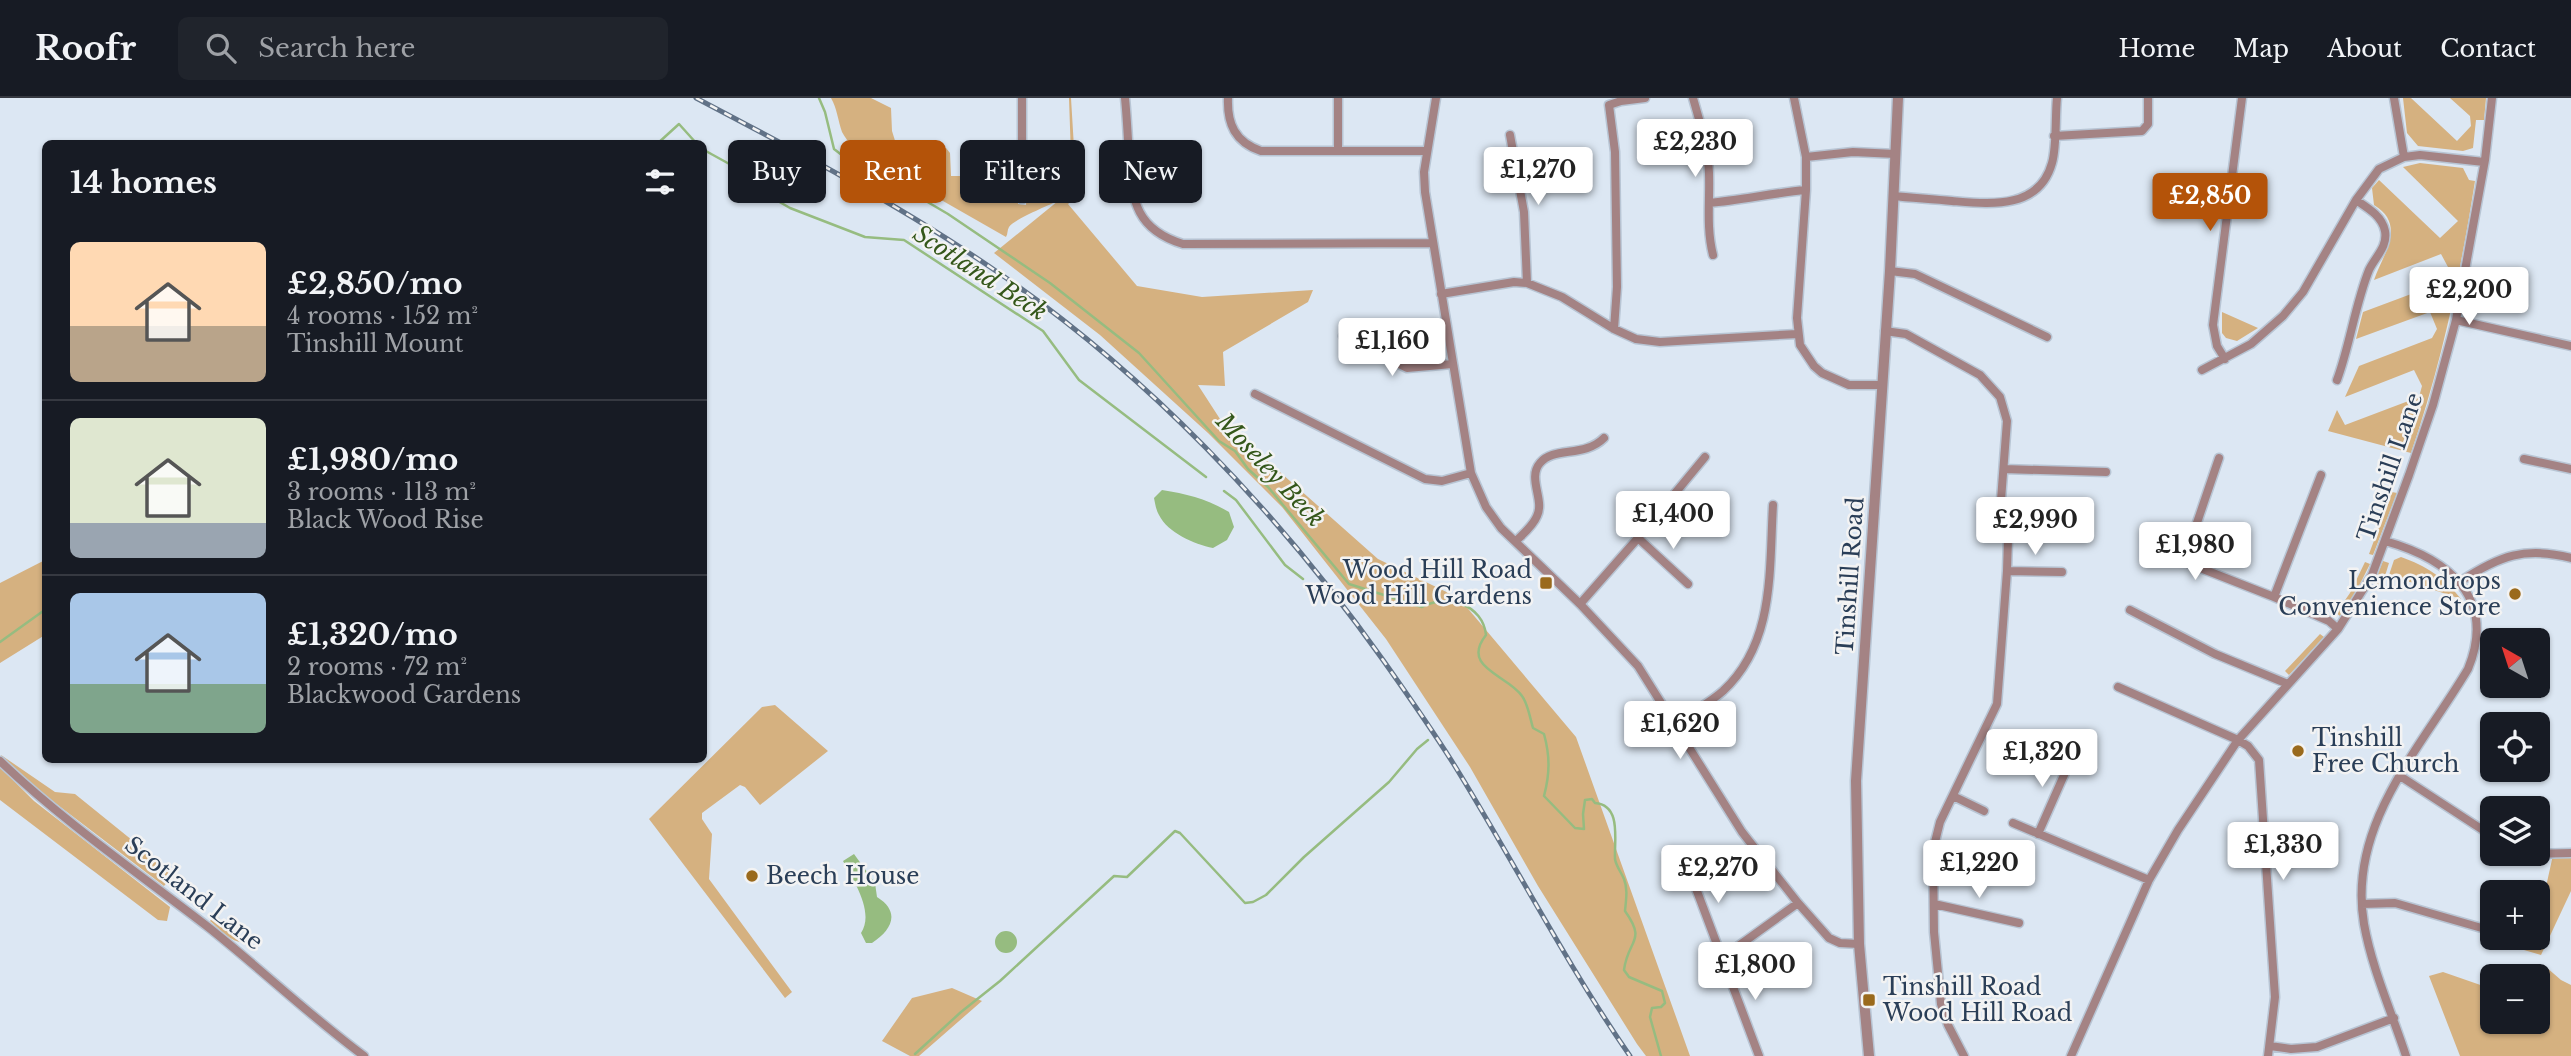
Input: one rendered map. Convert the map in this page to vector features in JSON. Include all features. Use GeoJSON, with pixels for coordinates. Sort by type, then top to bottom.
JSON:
{"type":"FeatureCollection","features":[{"type":"Feature","properties":{"kind":"street"},"geometry":{"type":"LineString","coordinates":[[1022,98],[1022,140]]}},
{"type":"Feature","properties":{"kind":"street"},"geometry":{"type":"LineString","coordinates":[[1125,98],[1135,205],[1164,239],[1183,244],[1432,243]]}},
{"type":"Feature","properties":{"kind":"street"},"geometry":{"type":"LineString","coordinates":[[1228,98],[1228,115],[1232,128],[1239,139],[1249,147],[1261,151],[1427,151]]}},
{"type":"Feature","properties":{"kind":"street"},"geometry":{"type":"LineString","coordinates":[[1338,98],[1338,150]]}},
{"type":"Feature","properties":{"kind":"street"},"geometry":{"type":"LineString","coordinates":[[1436,98],[1424,172],[1425,192],[1471,473],[1486,507],[1638,666],[1742,832],[1798,903],[1829,937],[1840,943],[1859,944]]}},
{"type":"Feature","properties":{"kind":"street"},"geometry":{"type":"LineString","coordinates":[[1614,329],[1617,287],[1615,152],[1609,105],[1645,98]]}},
{"type":"Feature","properties":{"kind":"street"},"geometry":{"type":"LineString","coordinates":[[1693,98],[1707,155],[1708,229],[1713,255]]}},
{"type":"Feature","properties":{"kind":"street"},"geometry":{"type":"LineString","coordinates":[[1794,98],[1806,157],[1807,190],[1797,334],[1806,356],[1822,373],[1849,385],[1882,386]]}},
{"type":"Feature","properties":{"kind":"street","name":"Tinshill Road"},"geometry":{"type":"LineString","coordinates":[[1869,1056],[1859,944],[1856,781],[1890,271],[1898,98]]}},
{"type":"Feature","properties":{"kind":"street"},"geometry":{"type":"LineString","coordinates":[[1893,196],[1997,204],[2016,201],[2031,192],[2043,180],[2052,162],[2057,98]]}},
{"type":"Feature","properties":{"kind":"street"},"geometry":{"type":"LineString","coordinates":[[2054,136],[2142,131],[2148,124],[2148,98]]}},
{"type":"Feature","properties":{"kind":"street"},"geometry":{"type":"LineString","coordinates":[[2225,359],[2217,346],[2213,325],[2242,98]]}},
{"type":"Feature","properties":{"kind":"street"},"geometry":{"type":"LineString","coordinates":[[2394,98],[2404,158]]}},
{"type":"Feature","properties":{"kind":"street","name":"Tinshill Lane"},"geometry":{"type":"LineString","coordinates":[[2071,1056],[2149,880],[2191,809],[2238,740],[2338,629],[2372,575],[2433,405],[2456,320],[2484,162],[2492,98]]}},
{"type":"Feature","properties":{"kind":"street"},"geometry":{"type":"LineString","coordinates":[[1510,135],[1524,212],[1527,283]]}},
{"type":"Feature","properties":{"kind":"street"},"geometry":{"type":"LineString","coordinates":[[1806,157],[1853,152],[1896,154]]}},
{"type":"Feature","properties":{"kind":"street"},"geometry":{"type":"LineString","coordinates":[[2202,370],[2261,336],[2303,292],[2374,173],[2404,158],[2424,155],[2484,162]]}},
{"type":"Feature","properties":{"kind":"street"},"geometry":{"type":"LineString","coordinates":[[1709,203],[1807,190]]}},
{"type":"Feature","properties":{"kind":"street"},"geometry":{"type":"LineString","coordinates":[[2337,380],[2369,272],[2385,241],[2385,233],[2378,217],[2356,200]]}},
{"type":"Feature","properties":{"kind":"street"},"geometry":{"type":"LineString","coordinates":[[1890,271],[1915,274],[2047,337]]}},
{"type":"Feature","properties":{"kind":"street"},"geometry":{"type":"LineString","coordinates":[[1441,294],[1514,282],[1527,283],[1562,297],[1614,329],[1636,339],[1660,342],[1797,334]]}},
{"type":"Feature","properties":{"kind":"street"},"geometry":{"type":"LineString","coordinates":[[2456,320],[2571,346]]}},
{"type":"Feature","properties":{"kind":"street"},"geometry":{"type":"LineString","coordinates":[[1885,331],[1906,334],[1980,375],[1994,388],[2005,408],[2007,421],[2001,500],[2008,539],[2007,571],[1997,704],[1935,836],[1934,904],[1942,1010],[1964,1056]]}},
{"type":"Feature","properties":{"kind":"street"},"geometry":{"type":"LineString","coordinates":[[1343,336],[1400,366],[1415,368],[1452,364]]}},
{"type":"Feature","properties":{"kind":"street"},"geometry":{"type":"LineString","coordinates":[[1255,394],[1425,479],[1442,481],[1471,473]]}},
{"type":"Feature","properties":{"kind":"street"},"geometry":{"type":"LineString","coordinates":[[1516,541],[1538,516],[1535,475],[1542,460],[1548,456],[1590,449],[1604,438]]}},
{"type":"Feature","properties":{"kind":"street"},"geometry":{"type":"LineString","coordinates":[[1580,604],[1704,457]]}},
{"type":"Feature","properties":{"kind":"street"},"geometry":{"type":"LineString","coordinates":[[2219,458],[2186,560],[2190,564],[2329,621],[2338,629]]}},
{"type":"Feature","properties":{"kind":"street"},"geometry":{"type":"LineString","coordinates":[[2524,459],[2571,469]]}},
{"type":"Feature","properties":{"kind":"street"},"geometry":{"type":"LineString","coordinates":[[2004,469],[2106,472]]}},
{"type":"Feature","properties":{"kind":"street"},"geometry":{"type":"LineString","coordinates":[[2274,597],[2321,475]]}},
{"type":"Feature","properties":{"kind":"street"},"geometry":{"type":"LineString","coordinates":[[1674,724],[1720,693],[1732,681],[1759,641],[1767,595],[1773,506]]}},
{"type":"Feature","properties":{"kind":"street"},"geometry":{"type":"LineString","coordinates":[[1638,538],[1688,584]]}},
{"type":"Feature","properties":{"kind":"street"},"geometry":{"type":"LineString","coordinates":[[2385,541],[2411,548],[2440,563],[2461,581],[2471,600],[2478,626],[2476,650],[2459,685],[2381,808],[2368,847],[2362,882],[2362,904],[2369,945],[2406,1056]]}},
{"type":"Feature","properties":{"kind":"street"},"geometry":{"type":"LineString","coordinates":[[2461,581],[2505,556],[2538,552],[2571,558]]}},
{"type":"Feature","properties":{"kind":"street"},"geometry":{"type":"LineString","coordinates":[[2007,571],[2062,572]]}},
{"type":"Feature","properties":{"kind":"street"},"geometry":{"type":"LineString","coordinates":[[2130,610],[2214,654],[2288,684]]}},
{"type":"Feature","properties":{"kind":"street"},"geometry":{"type":"LineString","coordinates":[[2118,687],[2238,740],[2257,756],[2262,774],[2275,997],[2268,1056]]}},
{"type":"Feature","properties":{"kind":"street"},"geometry":{"type":"LineString","coordinates":[[2038,834],[2068,777],[2072,757]]}},
{"type":"Feature","properties":{"kind":"street","name":"Scotland Lane"},"geometry":{"type":"LineString","coordinates":[[0,761],[149,883],[242,954],[330,1031],[363,1056]]}},
{"type":"Feature","properties":{"kind":"street"},"geometry":{"type":"LineString","coordinates":[[2400,776],[2480,828]]}},
{"type":"Feature","properties":{"kind":"street"},"geometry":{"type":"LineString","coordinates":[[1953,796],[1984,811]]}},
{"type":"Feature","properties":{"kind":"street"},"geometry":{"type":"LineString","coordinates":[[2013,823],[2149,880]]}},
{"type":"Feature","properties":{"kind":"street"},"geometry":{"type":"LineString","coordinates":[[2550,854],[2571,853]]}},
{"type":"Feature","properties":{"kind":"street"},"geometry":{"type":"LineString","coordinates":[[1689,858],[1689,870],[1759,1056]]}},
{"type":"Feature","properties":{"kind":"street"},"geometry":{"type":"LineString","coordinates":[[1723,957],[1798,903]]}},
{"type":"Feature","properties":{"kind":"street"},"geometry":{"type":"LineString","coordinates":[[2362,904],[2395,903],[2480,928]]}},
{"type":"Feature","properties":{"kind":"street"},"geometry":{"type":"LineString","coordinates":[[1934,904],[2019,923]]}},
{"type":"Feature","properties":{"kind":"street"},"geometry":{"type":"LineString","coordinates":[[2270,1046],[2291,1049],[2317,1048],[2394,1018]]}},
{"type":"Feature","properties":{"kind":"shaded area"},"geometry":{"type":"Polygon","coordinates":[[[831,98],[871,98],[891,108],[895,140],[848,140],[842,132],[831,98]]]}},
{"type":"Feature","properties":{"kind":"shaded area"},"geometry":{"type":"Polygon","coordinates":[[[1071,98],[1074,140],[1070,140],[1071,98]]]}},
{"type":"Feature","properties":{"kind":"shaded area"},"geometry":{"type":"Polygon","coordinates":[[[2403,98],[2411,98],[2457,141],[2471,126],[2470,116],[2450,98],[2486,98],[2484,120],[2476,120],[2473,148],[2463,151],[2418,146],[2407,133],[2403,98]]]}},
{"type":"Feature","properties":{"kind":"shaded area"},"geometry":{"type":"Polygon","coordinates":[[[946,148],[950,153],[951,176],[960,176],[960,203],[1054,203],[1012,224],[1006,237],[946,203],[946,148]]]}},
{"type":"Feature","properties":{"kind":"shaded area"},"geometry":{"type":"Polygon","coordinates":[[[2420,163],[2463,168],[2469,180],[2475,181],[2449,318],[2411,453],[2328,431],[2337,410],[2345,425],[2419,397],[2422,386],[2414,370],[2345,397],[2359,366],[2432,338],[2437,329],[2430,312],[2356,339],[2363,312],[2446,281],[2448,267],[2441,254],[2374,280],[2387,250],[2391,231],[2384,213],[2374,205],[2372,188],[2379,180],[2440,238],[2458,221],[2403,167],[2420,163]]]}},
{"type":"Feature","properties":{"kind":"shaded area"},"geometry":{"type":"Polygon","coordinates":[[[1056,203],[1069,203],[1137,286],[1202,297],[1313,290],[1308,302],[1223,352],[1225,386],[1198,385],[1220,419],[1378,559],[1459,598],[1576,737],[1690,1056],[1646,1056],[1637,1044],[1538,886],[1470,767],[1386,639],[1282,507],[1208,433],[1100,335],[994,253],[1056,203]]]}},
{"type":"Feature","properties":{"kind":"shaded area"},"geometry":{"type":"Polygon","coordinates":[[[2222,312],[2258,328],[2237,341],[2226,338],[2222,333],[2222,312]]]}},
{"type":"Feature","properties":{"kind":"shaded area"},"geometry":{"type":"Polygon","coordinates":[[[1162,490],[1197,498],[1229,512],[1234,527],[1227,540],[1213,548],[1190,541],[1175,532],[1163,521],[1156,509],[1154,498],[1162,490]]]}},
{"type":"Feature","properties":{"kind":"shaded area"},"geometry":{"type":"Polygon","coordinates":[[[2392,492],[2397,493],[2373,555],[2369,554],[2392,492]]]}},
{"type":"Feature","properties":{"kind":"shaded area"},"geometry":{"type":"Polygon","coordinates":[[[2401,557],[2434,573],[2461,599],[2389,575],[2394,560],[2401,557]]]}},
{"type":"Feature","properties":{"kind":"shaded area"},"geometry":{"type":"Polygon","coordinates":[[[2383,561],[2389,563],[2381,589],[2374,583],[2383,561]]]}},
{"type":"Feature","properties":{"kind":"shaded area"},"geometry":{"type":"Polygon","coordinates":[[[42,562],[42,637],[0,663],[0,583],[42,562]]]}},
{"type":"Feature","properties":{"kind":"shaded area"},"geometry":{"type":"Polygon","coordinates":[[[2365,562],[2370,564],[2354,596],[2340,616],[2336,613],[2350,593],[2365,562]]]}},
{"type":"Feature","properties":{"kind":"shaded area"},"geometry":{"type":"Polygon","coordinates":[[[2320,634],[2324,637],[2289,675],[2285,671],[2320,634]]]}},
{"type":"Feature","properties":{"kind":"shaded area"},"geometry":{"type":"Polygon","coordinates":[[[775,705],[828,751],[760,805],[745,787],[740,785],[702,813],[702,819],[712,834],[709,879],[792,992],[785,998],[649,819],[762,707],[775,705]]]}},
{"type":"Feature","properties":{"kind":"shaded area"},"geometry":{"type":"Polygon","coordinates":[[[1,755],[55,792],[75,794],[174,874],[164,886],[46,796],[1,755]]]}},
{"type":"Feature","properties":{"kind":"shaded area"},"geometry":{"type":"Polygon","coordinates":[[[0,767],[34,801],[170,907],[167,921],[158,920],[0,800],[0,767]]]}},
{"type":"Feature","properties":{"kind":"shaded area"},"geometry":{"type":"Polygon","coordinates":[[[2571,853],[2571,891],[2550,936],[2550,880],[2547,880],[2553,855],[2571,853]]]}},
{"type":"Feature","properties":{"kind":"shaded area"},"geometry":{"type":"Polygon","coordinates":[[[854,854],[875,883],[877,897],[889,909],[891,915],[889,927],[872,943],[866,943],[861,933],[866,916],[864,906],[843,861],[854,854]]]}},
{"type":"Feature","properties":{"kind":"shaded area"},"geometry":{"type":"Polygon","coordinates":[[[215,915],[247,942],[232,939],[223,932],[210,921],[215,915]]]}},
{"type":"Feature","properties":{"kind":"shaded area"},"geometry":{"type":"Polygon","coordinates":[[[1006,931],[1014,934],[1017,942],[1014,950],[1006,953],[998,950],[995,942],[998,934],[1006,931]]]}},
{"type":"Feature","properties":{"kind":"shaded area"},"geometry":{"type":"Polygon","coordinates":[[[2524,950],[2543,950],[2541,955],[2524,950]]]}},
{"type":"Feature","properties":{"kind":"shaded area"},"geometry":{"type":"Polygon","coordinates":[[[2550,970],[2571,985],[2571,1056],[2460,1056],[2429,976],[2443,972],[2480,985],[2480,1034],[2550,1034],[2550,970]]]}},
{"type":"Feature","properties":{"kind":"shaded area"},"geometry":{"type":"Polygon","coordinates":[[[952,988],[982,1001],[919,1056],[910,1056],[882,1041],[912,998],[952,988]]]}},
{"type":"Feature","properties":{"kind":"waterway","name":"Moseley Beck"},"geometry":{"type":"LineString","coordinates":[[819,98],[834,149],[856,166],[885,177],[948,214],[1050,283],[1139,353],[1219,441],[1235,451],[1248,469],[1268,487],[1349,584],[1422,607],[1443,601],[1463,604],[1478,616],[1486,635],[1480,646],[1479,656],[1482,663],[1522,696],[1533,728],[1544,734],[1548,765],[1544,796],[1575,828],[1584,829],[1585,800],[1592,799],[1595,803],[1604,805],[1613,817],[1615,859],[1626,887],[1625,911],[1635,929],[1624,970],[1629,977],[1662,991],[1665,1003],[1661,1007],[1652,1008],[1650,1017],[1661,1056]]}},
{"type":"Feature","properties":{"kind":"waterway","name":"Scotland Beck"},"geometry":{"type":"LineString","coordinates":[[661,140],[679,124],[693,140]]}},
{"type":"Feature","properties":{"kind":"waterway","name":"Scotland Beck"},"geometry":{"type":"LineString","coordinates":[[707,152],[733,166],[759,190],[790,208],[865,237],[904,240],[1043,331],[1079,380],[1206,477]]}},
{"type":"Feature","properties":{"kind":"waterway","name":"Scotland Beck"},"geometry":{"type":"LineString","coordinates":[[1224,491],[1236,500],[1285,565],[1303,579]]}},
{"type":"Feature","properties":{"kind":"waterway","name":"Scotland Beck"},"geometry":{"type":"LineString","coordinates":[[0,642],[42,612]]}},
{"type":"Feature","properties":{"kind":"waterway"},"geometry":{"type":"LineString","coordinates":[[915,1054],[1000,981],[1114,876],[1127,877],[1175,831],[1180,833],[1245,903],[1253,902],[1266,895],[1304,857],[1389,782],[1428,740]]}},
{"type":"Feature","properties":{"kind":"railway"},"geometry":{"type":"LineString","coordinates":[[696,98],[884,200],[993,269],[1103,352],[1205,447],[1299,551],[1410,698],[1453,763],[1583,984],[1630,1056]]}},
{"type":"Feature","properties":{"kind":"place","name":"Wood Hill Road Wood Hill Gardens"},"geometry":{"type":"Point","coordinates":[1546,583]}},
{"type":"Feature","properties":{"kind":"place","name":"Lemondrops Convenience Store"},"geometry":{"type":"Point","coordinates":[2515,594]}},
{"type":"Feature","properties":{"kind":"place","name":"Tinshill Free Church"},"geometry":{"type":"Point","coordinates":[2298,751]}},
{"type":"Feature","properties":{"kind":"place","name":"Beech House"},"geometry":{"type":"Point","coordinates":[752,876]}},
{"type":"Feature","properties":{"kind":"place","name":"Tinshill Road Wood Hill Road"},"geometry":{"type":"Point","coordinates":[1869,1000]}}]}
